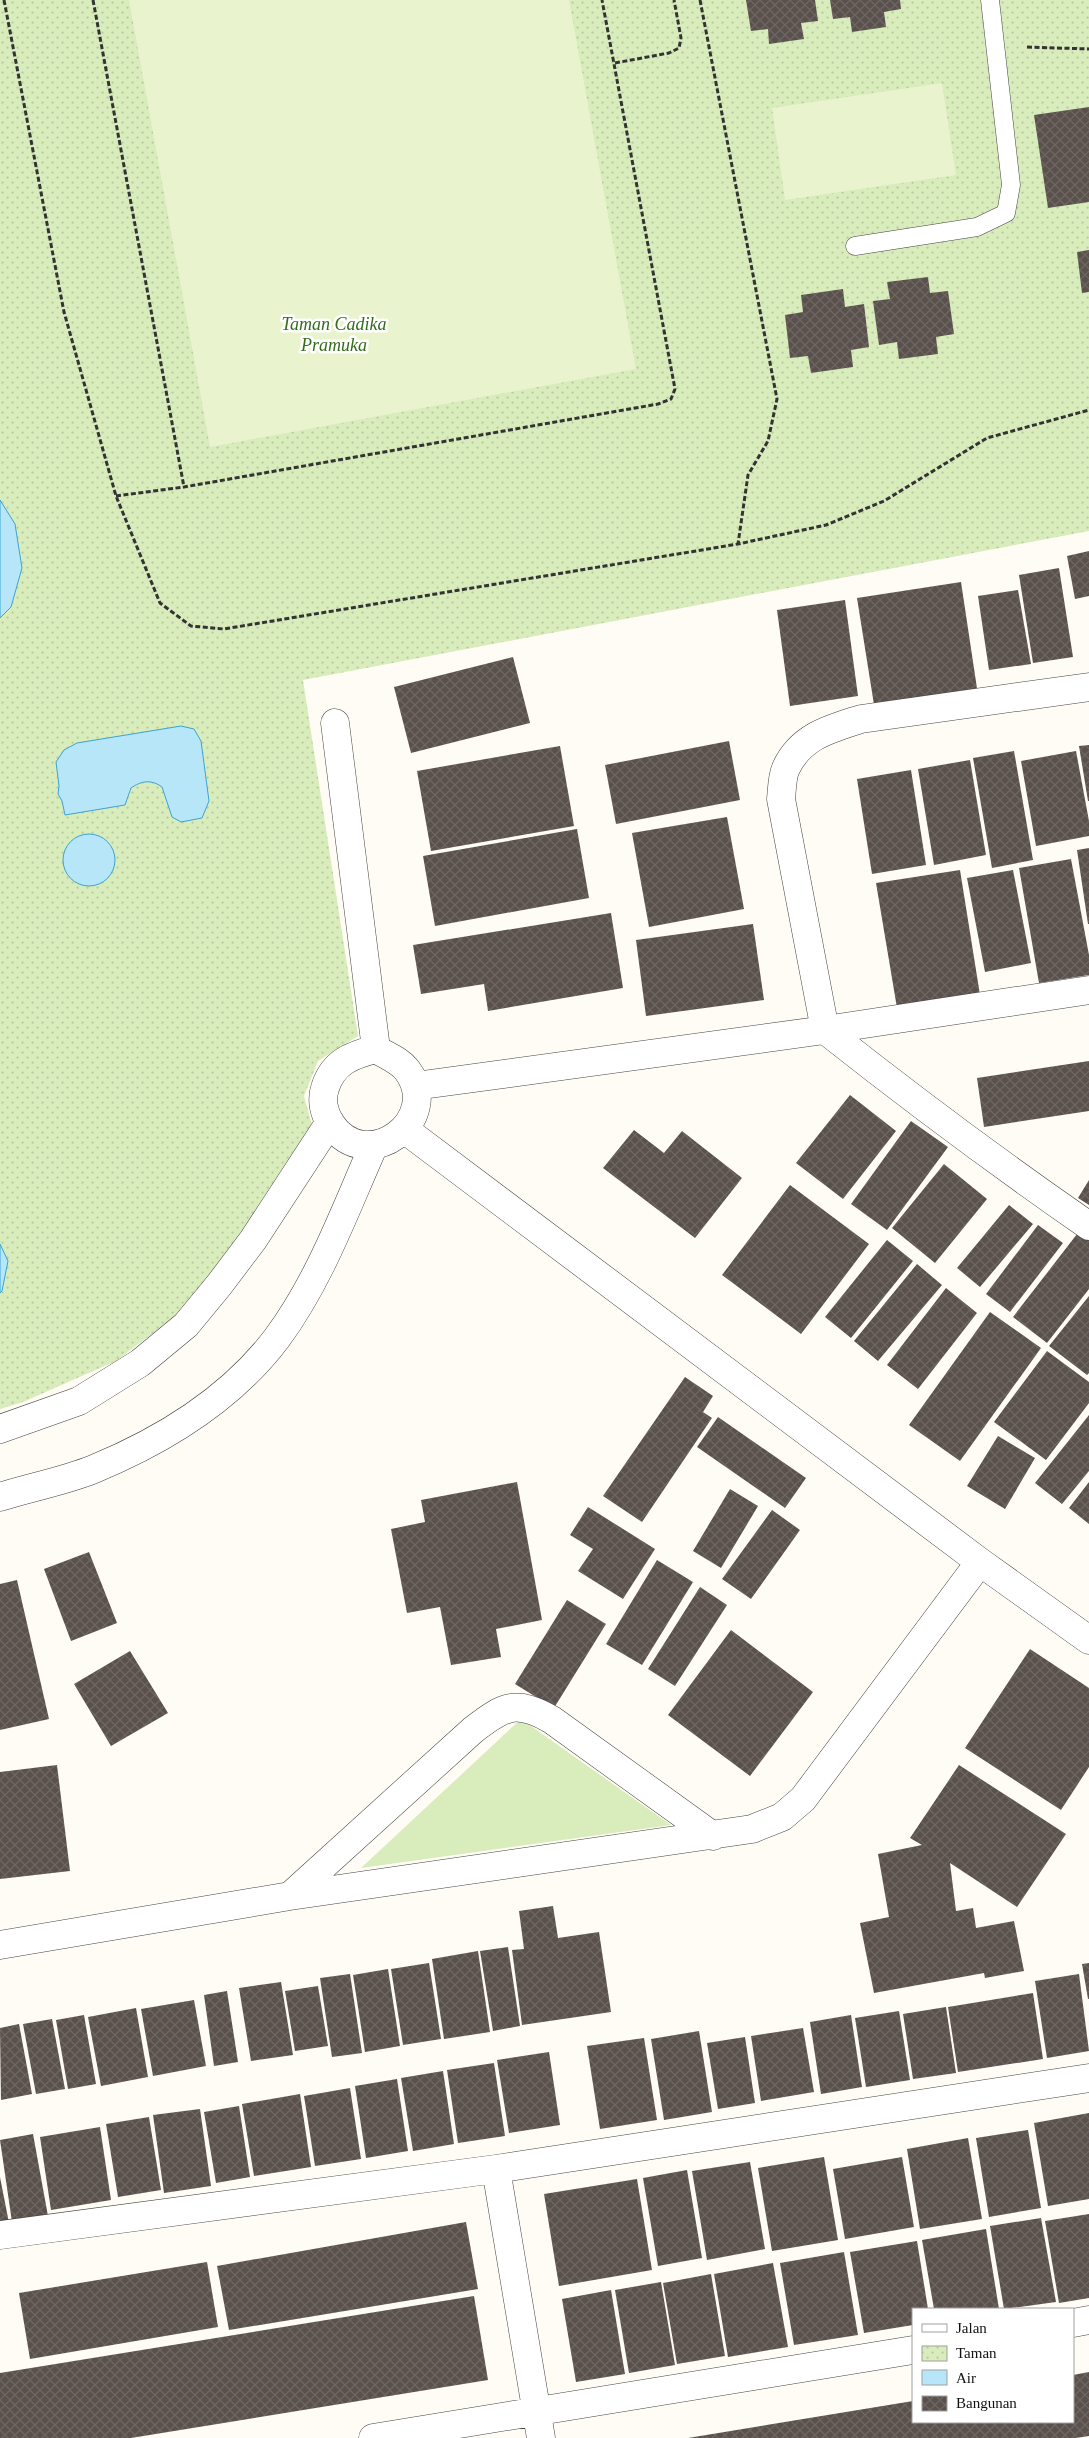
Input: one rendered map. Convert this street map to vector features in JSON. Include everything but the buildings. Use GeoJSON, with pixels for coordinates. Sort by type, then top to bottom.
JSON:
{"type":"FeatureCollection","features":[{"type":"Feature","properties":{"kind":"street"},"geometry":{"type":"LineString","coordinates":[[1089,687],[862,719],[826,730],[804,742],[785,769],[781,799],[825,1030],[991,1158],[1089,1226]]}},
{"type":"Feature","properties":{"kind":"street"},"geometry":{"type":"LineString","coordinates":[[335,723],[376,1049]]}},
{"type":"Feature","properties":{"kind":"street"},"geometry":{"type":"LineString","coordinates":[[415,1086],[825,1030],[1089,990]]}},
{"type":"Feature","properties":{"kind":"street"},"geometry":{"type":"LineString","coordinates":[[376,1049],[398,1060],[408,1071],[415,1086],[417,1102],[412,1118],[404,1129],[386,1142],[374,1145],[348,1140],[338,1133],[330,1122],[324,1108],[324,1092],[328,1077],[338,1064],[352,1056],[376,1049]]}},
{"type":"Feature","properties":{"kind":"street"},"geometry":{"type":"LineString","coordinates":[[0,1429],[79,1401],[140,1363],[186,1325],[253,1240],[330,1122]]}},
{"type":"Feature","properties":{"kind":"street"},"geometry":{"type":"LineString","coordinates":[[404,1129],[980,1562],[1089,1640]]}},
{"type":"Feature","properties":{"kind":"street"},"geometry":{"type":"LineString","coordinates":[[0,1497],[93,1469],[155,1441],[200,1414],[243,1375],[277,1338],[309,1288],[374,1145]]}},
{"type":"Feature","properties":{"kind":"street"},"geometry":{"type":"LineString","coordinates":[[0,1945],[290,1896],[752,1829],[782,1816],[803,1799],[980,1562]]}},
{"type":"Feature","properties":{"kind":"street"},"geometry":{"type":"LineString","coordinates":[[290,1896],[473,1730],[492,1716],[511,1708],[532,1708],[552,1720],[713,1836]]}},
{"type":"Feature","properties":{"kind":"street"},"geometry":{"type":"LineString","coordinates":[[0,2235],[496,2169],[1089,2078]]}},
{"type":"Feature","properties":{"kind":"street"},"geometry":{"type":"LineString","coordinates":[[496,2169],[539,2426]]}},
{"type":"Feature","properties":{"kind":"street"},"geometry":{"type":"LineString","coordinates":[[1074,2323],[1089,2320]]}},
{"type":"Feature","properties":{"kind":"street"},"geometry":{"type":"LineString","coordinates":[[374,2438],[539,2426],[912,2350]]}},
{"type":"Feature","properties":{"kind":"lane"},"geometry":{"type":"LineString","coordinates":[[855,246],[977,227],[1006,213],[1011,185],[990,0]]}},
{"type":"Feature","properties":{"kind":"path"},"geometry":{"type":"LineString","coordinates":[[4,0],[64,312],[116,496],[160,603],[191,626],[224,629],[738,544],[826,525],[884,501],[987,438],[1089,410]]}},
{"type":"Feature","properties":{"kind":"path"},"geometry":{"type":"LineString","coordinates":[[93,0],[184,486]]}},
{"type":"Feature","properties":{"kind":"path"},"geometry":{"type":"LineString","coordinates":[[116,496],[184,486],[658,404],[671,399],[675,389],[602,0]]}},
{"type":"Feature","properties":{"kind":"path"},"geometry":{"type":"LineString","coordinates":[[615,63],[669,53],[679,48],[682,38],[674,0]]}},
{"type":"Feature","properties":{"kind":"path"},"geometry":{"type":"LineString","coordinates":[[700,0],[777,399],[768,441],[748,474],[738,544]]}},
{"type":"Feature","properties":{"kind":"path"},"geometry":{"type":"LineString","coordinates":[[996,47],[1089,49]]}},
{"type":"Feature","properties":{"kind":"green space","name":"Taman Cadika Pramuka"},"geometry":{"type":"Polygon","coordinates":[[[0,0],[1089,0],[1089,531],[303,680],[358,1036],[318,1061],[304,1096],[312,1125],[224,1259],[174,1317],[116,1361],[23,1402],[0,1409],[0,0]]]}},
{"type":"Feature","properties":{"kind":"green space"},"geometry":{"type":"Polygon","coordinates":[[[129,0],[569,0],[636,369],[210,447],[129,0]]]}},
{"type":"Feature","properties":{"kind":"green space"},"geometry":{"type":"Polygon","coordinates":[[[942,83],[956,175],[785,200],[772,108],[942,83]]]}},
{"type":"Feature","properties":{"kind":"green space"},"geometry":{"type":"Polygon","coordinates":[[[521,1719],[671,1825],[361,1868],[521,1719]]]}},
{"type":"Feature","properties":{"kind":"water"},"geometry":{"type":"Polygon","coordinates":[[[0,500],[15,524],[22,568],[11,607],[0,618],[0,500]]]}},
{"type":"Feature","properties":{"kind":"water"},"geometry":{"type":"Polygon","coordinates":[[[181,726],[194,729],[201,741],[209,801],[202,818],[181,822],[172,817],[162,787],[150,782],[142,782],[131,788],[125,805],[65,815],[62,801],[58,794],[56,762],[64,750],[77,743],[181,726]]]}},
{"type":"Feature","properties":{"kind":"water"},"geometry":{"type":"Polygon","coordinates":[[[89,834],[99,836],[107,842],[113,850],[115,860],[113,870],[107,878],[99,884],[89,886],[79,884],[71,878],[65,870],[63,860],[65,850],[71,842],[79,836],[89,834]]]}},
{"type":"Feature","properties":{"kind":"water"},"geometry":{"type":"Polygon","coordinates":[[[0,1244],[8,1261],[0,1293],[0,1244]]]}}]}
